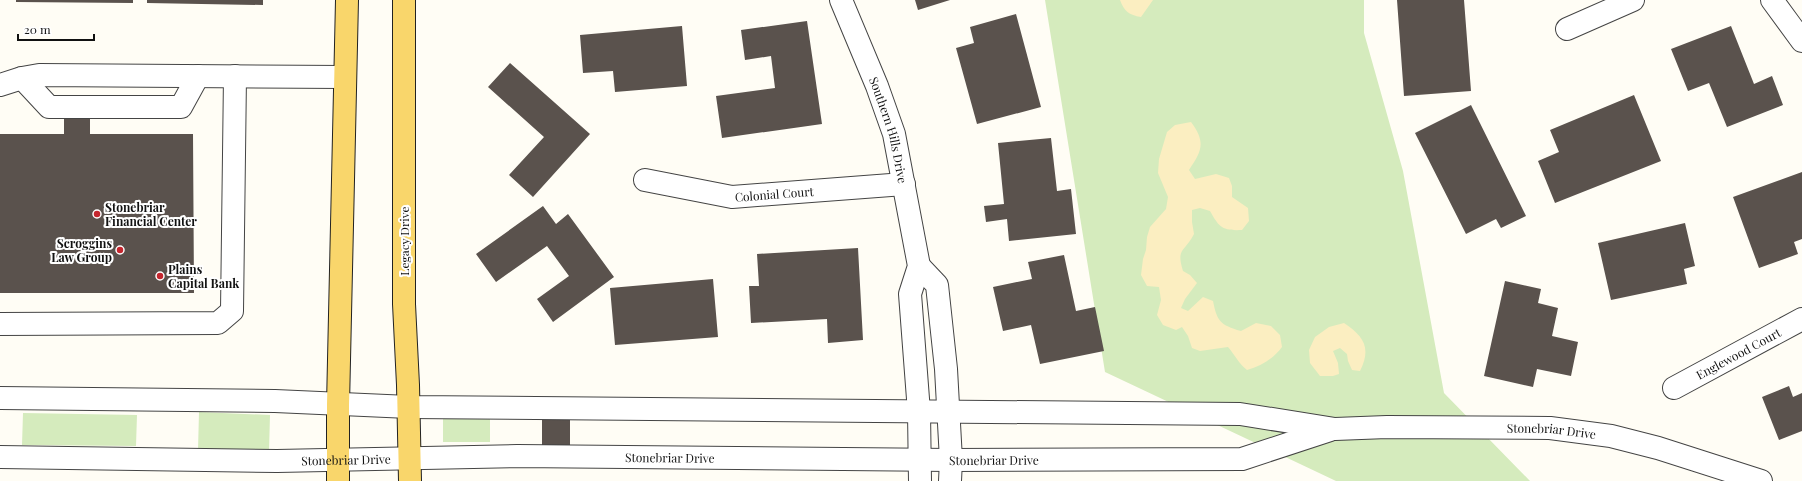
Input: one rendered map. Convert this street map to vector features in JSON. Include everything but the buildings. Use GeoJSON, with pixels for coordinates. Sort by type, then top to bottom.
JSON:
{"type":"FeatureCollection","features":[{"type":"Feature","properties":{"kind":"main road"},"geometry":{"type":"LineString","coordinates":[[338,470],[338,405],[347,0]]}},
{"type":"Feature","properties":{"kind":"main road","name":"Legacy Drive"},"geometry":{"type":"LineString","coordinates":[[404,0],[404,304],[409,407],[410,481]]}},
{"type":"Feature","properties":{"kind":"street","name":"Southern Hills Drive"},"geometry":{"type":"LineString","coordinates":[[841,0],[877,86],[894,134],[920,266]]}},
{"type":"Feature","properties":{"kind":"street"},"geometry":{"type":"LineString","coordinates":[[1567,29],[1633,0]]}},
{"type":"Feature","properties":{"kind":"street"},"geometry":{"type":"LineString","coordinates":[[1772,0],[1802,41]]}},
{"type":"Feature","properties":{"kind":"street"},"geometry":{"type":"LineString","coordinates":[[0,85],[22,78],[39,75],[345,77]]}},
{"type":"Feature","properties":{"kind":"street"},"geometry":{"type":"LineString","coordinates":[[22,78],[50,107],[182,107],[198,76]]}},
{"type":"Feature","properties":{"kind":"street"},"geometry":{"type":"LineString","coordinates":[[0,324],[218,323],[232,311],[235,76]]}},
{"type":"Feature","properties":{"kind":"street","name":"Colonial Court"},"geometry":{"type":"LineString","coordinates":[[645,180],[732,197],[904,184]]}},
{"type":"Feature","properties":{"kind":"street"},"geometry":{"type":"LineString","coordinates":[[920,470],[919,412],[910,294],[920,266],[937,284],[946,369],[951,471]]}},
{"type":"Feature","properties":{"kind":"street","name":"Englewood Court"},"geometry":{"type":"LineString","coordinates":[[1674,388],[1802,320]]}},
{"type":"Feature","properties":{"kind":"street","name":"Stonebriar Drive"},"geometry":{"type":"LineString","coordinates":[[0,398],[275,401],[409,407],[1240,414],[1335,429],[1387,427],[1558,429],[1611,436],[1645,444],[1761,481]]}},
{"type":"Feature","properties":{"kind":"street","name":"Stonebriar Drive"},"geometry":{"type":"LineString","coordinates":[[0,457],[338,470],[410,457],[547,456],[951,471],[1242,459],[1335,429]]}},
{"type":"Feature","properties":{"kind":"green space"},"geometry":{"type":"Polygon","coordinates":[[[1045,0],[1364,0],[1364,33],[1403,171],[1444,393],[1530,481],[1336,481],[1105,372],[1045,0]]]}},
{"type":"Feature","properties":{"kind":"green space"},"geometry":{"type":"Polygon","coordinates":[[[199,412],[270,415],[269,452],[198,450],[199,412]]]}},
{"type":"Feature","properties":{"kind":"green space"},"geometry":{"type":"Polygon","coordinates":[[[23,413],[137,415],[136,446],[22,445],[23,413]]]}},
{"type":"Feature","properties":{"kind":"green space"},"geometry":{"type":"Polygon","coordinates":[[[443,418],[490,418],[490,442],[443,442],[443,418]]]}},
{"type":"Feature","properties":{"kind":"sand"},"geometry":{"type":"Polygon","coordinates":[[[1120,0],[1153,0],[1141,17],[1128,12],[1123,7],[1120,0]]]}},
{"type":"Feature","properties":{"kind":"sand"},"geometry":{"type":"Polygon","coordinates":[[[1191,122],[1199,135],[1200,146],[1197,157],[1189,170],[1195,179],[1216,174],[1229,178],[1232,186],[1232,197],[1248,208],[1249,221],[1242,230],[1230,230],[1222,227],[1210,211],[1200,208],[1192,210],[1194,234],[1182,251],[1180,258],[1183,271],[1190,275],[1197,283],[1185,299],[1181,308],[1188,311],[1203,297],[1213,301],[1218,318],[1228,327],[1241,331],[1256,323],[1271,326],[1280,335],[1282,347],[1266,362],[1247,370],[1228,347],[1200,351],[1192,348],[1188,336],[1182,327],[1176,330],[1163,325],[1157,315],[1161,300],[1159,287],[1147,286],[1141,275],[1150,227],[1166,209],[1168,197],[1158,173],[1159,159],[1167,132],[1175,125],[1191,122]]]}},
{"type":"Feature","properties":{"kind":"sand"},"geometry":{"type":"Polygon","coordinates":[[[1344,323],[1361,338],[1364,343],[1364,363],[1360,371],[1352,370],[1347,354],[1340,348],[1333,351],[1338,363],[1339,374],[1333,376],[1320,376],[1310,363],[1309,350],[1315,337],[1329,327],[1344,323]]]}},
{"type":"Feature","properties":{"kind":"place","name":"Stonebriar Financial Center"},"geometry":{"type":"Point","coordinates":[97,214]}},
{"type":"Feature","properties":{"kind":"place","name":"Scroggins Law Group"},"geometry":{"type":"Point","coordinates":[120,250]}},
{"type":"Feature","properties":{"kind":"place","name":"Plains Capital Bank"},"geometry":{"type":"Point","coordinates":[160,276]}}]}
